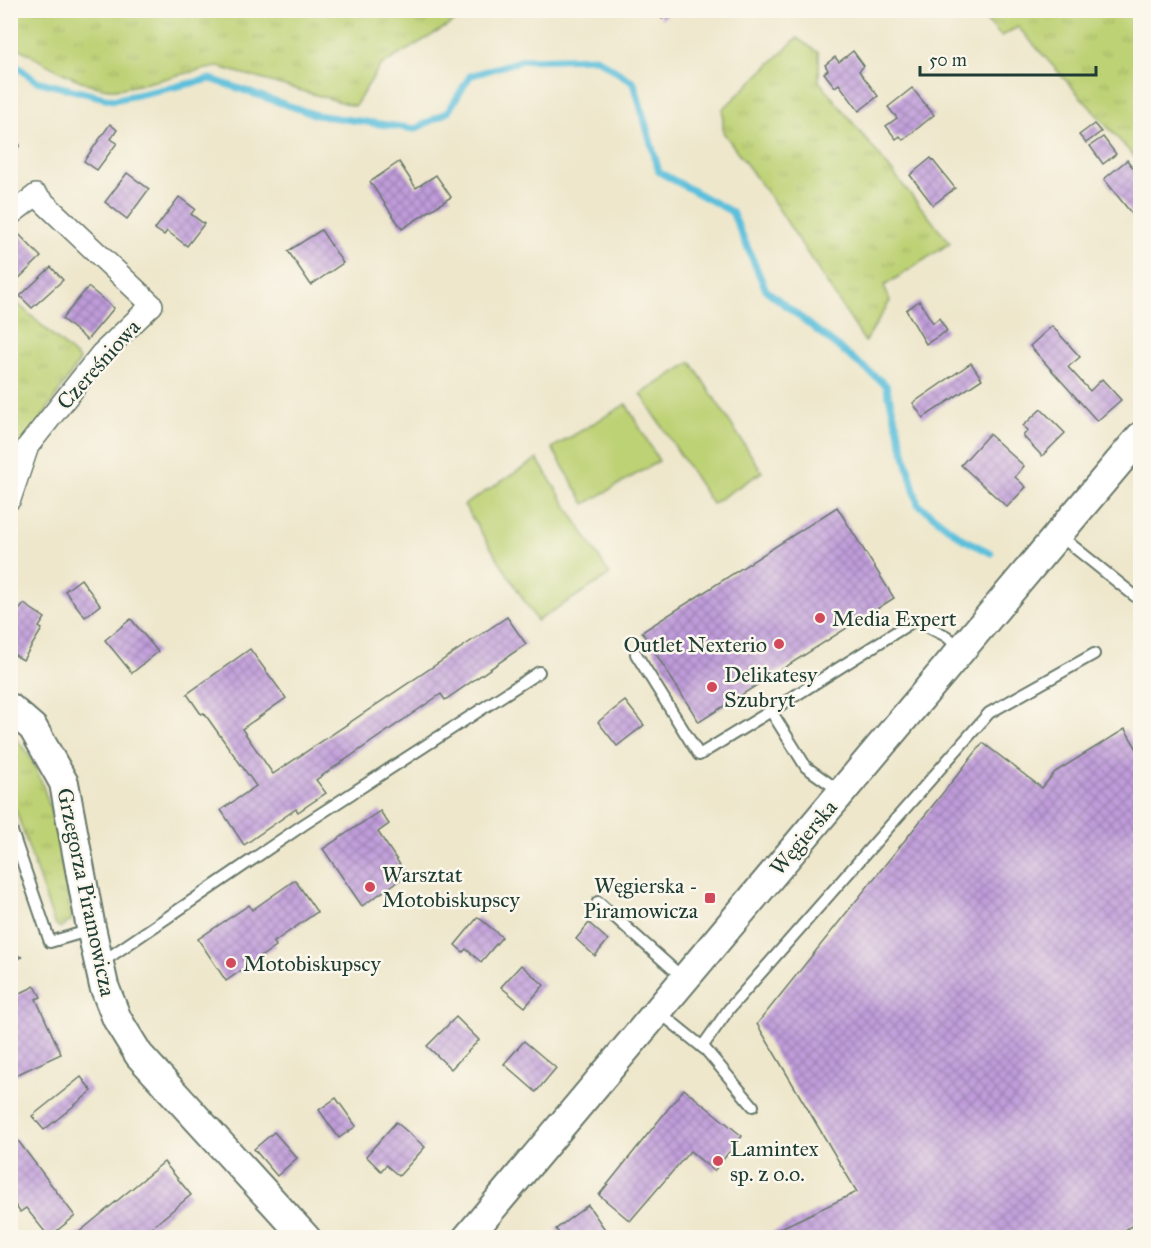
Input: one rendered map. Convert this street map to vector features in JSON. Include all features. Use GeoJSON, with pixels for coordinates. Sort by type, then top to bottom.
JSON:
{"type":"FeatureCollection","features":[{"type":"Feature","properties":{"kind":"main road","name":"Węgierska"},"geometry":{"type":"LineString","coordinates":[[466,1238],[1140,437]]}},
{"type":"Feature","properties":{"kind":"main road","name":"Grzegorza Piramowicza"},"geometry":{"type":"LineString","coordinates":[[10,708],[33,728],[64,783],[99,964],[117,1019],[139,1055],[306,1238]]}},
{"type":"Feature","properties":{"kind":"street","name":"Czereśniowa"},"geometry":{"type":"LineString","coordinates":[[10,215],[36,195],[152,305],[101,354],[28,446],[10,499]]}},
{"type":"Feature","properties":{"kind":"lane"},"geometry":{"type":"LineString","coordinates":[[1059,535],[1140,600]]}},
{"type":"Feature","properties":{"kind":"lane"},"geometry":{"type":"LineString","coordinates":[[636,654],[699,754],[915,620],[946,636],[962,650]]}},
{"type":"Feature","properties":{"kind":"lane"},"geometry":{"type":"LineString","coordinates":[[702,1047],[729,1009],[989,713],[1094,654]]}},
{"type":"Feature","properties":{"kind":"lane"},"geometry":{"type":"LineString","coordinates":[[99,964],[303,825],[539,672]]}},
{"type":"Feature","properties":{"kind":"lane"},"geometry":{"type":"LineString","coordinates":[[771,711],[806,767],[841,792]]}},
{"type":"Feature","properties":{"kind":"lane"},"geometry":{"type":"LineString","coordinates":[[10,826],[50,942],[92,930]]}},
{"type":"Feature","properties":{"kind":"lane"},"geometry":{"type":"LineString","coordinates":[[598,902],[683,979]]}},
{"type":"Feature","properties":{"kind":"lane"},"geometry":{"type":"LineString","coordinates":[[657,1010],[702,1047],[753,1106]]}},
{"type":"Feature","properties":{"kind":"green space"},"geometry":{"type":"Polygon","coordinates":[[[11,10],[468,11],[461,18],[380,66],[355,106],[219,67],[115,89],[91,85],[47,64],[11,43],[11,10]]]}},
{"type":"Feature","properties":{"kind":"green space"},"geometry":{"type":"Polygon","coordinates":[[[978,11],[1140,11],[1140,163],[1018,27],[1001,36],[978,11]]]}},
{"type":"Feature","properties":{"kind":"green space"},"geometry":{"type":"Polygon","coordinates":[[[797,38],[819,53],[819,81],[950,243],[884,286],[890,301],[865,342],[776,205],[723,132],[723,109],[797,38]]]}},
{"type":"Feature","properties":{"kind":"green space"},"geometry":{"type":"Polygon","coordinates":[[[16,302],[80,360],[21,449],[11,477],[10,308],[16,302]]]}},
{"type":"Feature","properties":{"kind":"green space"},"geometry":{"type":"Polygon","coordinates":[[[691,362],[762,472],[712,504],[641,394],[691,362]]]}},
{"type":"Feature","properties":{"kind":"green space"},"geometry":{"type":"Polygon","coordinates":[[[626,404],[659,461],[585,504],[552,448],[626,404]]]}},
{"type":"Feature","properties":{"kind":"green space"},"geometry":{"type":"Polygon","coordinates":[[[537,459],[610,575],[537,621],[464,505],[537,459]]]}},
{"type":"Feature","properties":{"kind":"green space"},"geometry":{"type":"Polygon","coordinates":[[[10,734],[24,749],[36,769],[53,820],[72,920],[60,928],[54,923],[11,796],[10,734]]]}},
{"type":"Feature","properties":{"kind":"building"},"geometry":{"type":"Polygon","coordinates":[[[656,10],[673,10],[662,19],[656,10]]]}},
{"type":"Feature","properties":{"kind":"building"},"geometry":{"type":"Polygon","coordinates":[[[853,51],[864,66],[859,71],[878,96],[859,111],[839,84],[835,87],[824,73],[828,70],[825,65],[835,57],[839,62],[853,51]]]}},
{"type":"Feature","properties":{"kind":"building"},"geometry":{"type":"Polygon","coordinates":[[[912,88],[934,115],[903,140],[900,136],[896,139],[886,126],[897,118],[888,107],[912,88]]]}},
{"type":"Feature","properties":{"kind":"building"},"geometry":{"type":"Polygon","coordinates":[[[110,124],[117,130],[111,139],[117,143],[97,170],[84,161],[110,124]]]}},
{"type":"Feature","properties":{"kind":"building"},"geometry":{"type":"Polygon","coordinates":[[[1094,124],[1101,132],[1086,143],[1079,135],[1094,124]]]}},
{"type":"Feature","properties":{"kind":"building"},"geometry":{"type":"Polygon","coordinates":[[[10,137],[20,145],[10,157],[10,137]]]}},
{"type":"Feature","properties":{"kind":"building"},"geometry":{"type":"Polygon","coordinates":[[[1103,137],[1116,154],[1103,164],[1090,146],[1103,137]]]}},
{"type":"Feature","properties":{"kind":"building"},"geometry":{"type":"Polygon","coordinates":[[[931,158],[955,188],[933,205],[910,175],[931,158]]]}},
{"type":"Feature","properties":{"kind":"building"},"geometry":{"type":"Polygon","coordinates":[[[1127,160],[1140,177],[1140,224],[1104,179],[1127,160]]]}},
{"type":"Feature","properties":{"kind":"building"},"geometry":{"type":"Polygon","coordinates":[[[399,162],[416,188],[436,175],[451,197],[402,229],[370,182],[399,162]]]}},
{"type":"Feature","properties":{"kind":"building"},"geometry":{"type":"Polygon","coordinates":[[[127,173],[149,189],[127,219],[105,202],[127,173]]]}},
{"type":"Feature","properties":{"kind":"building"},"geometry":{"type":"Polygon","coordinates":[[[179,197],[195,209],[191,214],[204,224],[187,246],[167,231],[164,235],[155,229],[179,197]]]}},
{"type":"Feature","properties":{"kind":"building"},"geometry":{"type":"Polygon","coordinates":[[[12,227],[41,257],[12,285],[10,229],[12,227]]]}},
{"type":"Feature","properties":{"kind":"building"},"geometry":{"type":"Polygon","coordinates":[[[321,230],[343,263],[311,285],[288,251],[321,230]]]}},
{"type":"Feature","properties":{"kind":"building"},"geometry":{"type":"Polygon","coordinates":[[[51,267],[63,280],[32,308],[20,296],[51,267]]]}},
{"type":"Feature","properties":{"kind":"building"},"geometry":{"type":"Polygon","coordinates":[[[88,287],[114,308],[87,340],[62,319],[88,287]]]}},
{"type":"Feature","properties":{"kind":"building"},"geometry":{"type":"Polygon","coordinates":[[[919,301],[933,323],[939,318],[947,331],[926,344],[906,310],[919,301]]]}},
{"type":"Feature","properties":{"kind":"building"},"geometry":{"type":"Polygon","coordinates":[[[1052,326],[1080,357],[1068,367],[1090,391],[1102,379],[1121,400],[1097,421],[1030,346],[1052,326]]]}},
{"type":"Feature","properties":{"kind":"building"},"geometry":{"type":"Polygon","coordinates":[[[971,363],[982,379],[923,418],[913,403],[971,363]]]}},
{"type":"Feature","properties":{"kind":"building"},"geometry":{"type":"Polygon","coordinates":[[[1041,409],[1065,433],[1042,456],[1023,436],[1028,430],[1023,426],[1041,409]]]}},
{"type":"Feature","properties":{"kind":"building"},"geometry":{"type":"Polygon","coordinates":[[[989,434],[1024,466],[1015,477],[1026,487],[1007,507],[961,465],[989,434]]]}},
{"type":"Feature","properties":{"kind":"building"},"geometry":{"type":"Polygon","coordinates":[[[837,507],[894,598],[699,722],[642,632],[837,507]]]}},
{"type":"Feature","properties":{"kind":"building"},"geometry":{"type":"Polygon","coordinates":[[[81,579],[100,605],[85,617],[65,591],[81,579]]]}},
{"type":"Feature","properties":{"kind":"building"},"geometry":{"type":"Polygon","coordinates":[[[24,604],[45,618],[39,627],[42,629],[23,660],[10,652],[10,621],[24,604]]]}},
{"type":"Feature","properties":{"kind":"building"},"geometry":{"type":"Polygon","coordinates":[[[507,617],[526,644],[445,700],[441,694],[316,780],[326,793],[298,812],[296,809],[244,845],[221,810],[256,786],[204,713],[201,714],[187,694],[250,649],[286,698],[242,729],[273,774],[507,617]]]}},
{"type":"Feature","properties":{"kind":"building"},"geometry":{"type":"Polygon","coordinates":[[[131,619],[158,652],[132,673],[105,640],[131,619]]]}},
{"type":"Feature","properties":{"kind":"building"},"geometry":{"type":"Polygon","coordinates":[[[625,701],[644,725],[617,746],[598,722],[625,701]]]}},
{"type":"Feature","properties":{"kind":"building"},"geometry":{"type":"Polygon","coordinates":[[[1125,729],[1140,754],[1140,1221],[1112,1238],[760,1238],[857,1192],[757,1024],[983,743],[1042,788],[1055,772],[1125,729]]]}},
{"type":"Feature","properties":{"kind":"building"},"geometry":{"type":"Polygon","coordinates":[[[380,811],[389,824],[378,832],[407,875],[362,906],[323,849],[380,811]]]}},
{"type":"Feature","properties":{"kind":"building"},"geometry":{"type":"Polygon","coordinates":[[[295,880],[317,912],[274,942],[276,946],[226,981],[198,939],[249,905],[252,910],[295,880]]]}},
{"type":"Feature","properties":{"kind":"building"},"geometry":{"type":"Polygon","coordinates":[[[478,917],[502,937],[481,962],[466,949],[463,952],[455,945],[478,917]]]}},
{"type":"Feature","properties":{"kind":"building"},"geometry":{"type":"Polygon","coordinates":[[[589,923],[608,940],[595,956],[576,939],[589,923]]]}},
{"type":"Feature","properties":{"kind":"building"},"geometry":{"type":"Polygon","coordinates":[[[10,936],[18,956],[23,957],[10,961],[10,936]]]}},
{"type":"Feature","properties":{"kind":"building"},"geometry":{"type":"Polygon","coordinates":[[[521,965],[544,985],[525,1007],[501,987],[521,965]]]}},
{"type":"Feature","properties":{"kind":"building"},"geometry":{"type":"Polygon","coordinates":[[[35,986],[41,997],[36,999],[61,1054],[16,1075],[10,1064],[10,998],[35,986]]]}},
{"type":"Feature","properties":{"kind":"building"},"geometry":{"type":"Polygon","coordinates":[[[456,1017],[479,1040],[451,1069],[427,1046],[456,1017]]]}},
{"type":"Feature","properties":{"kind":"building"},"geometry":{"type":"Polygon","coordinates":[[[524,1041],[556,1068],[536,1092],[504,1064],[524,1041]]]}},
{"type":"Feature","properties":{"kind":"building"},"geometry":{"type":"Polygon","coordinates":[[[81,1077],[92,1091],[44,1130],[32,1116],[81,1077]]]}},
{"type":"Feature","properties":{"kind":"building"},"geometry":{"type":"Polygon","coordinates":[[[684,1089],[742,1136],[714,1171],[690,1151],[630,1221],[599,1195],[684,1089]]]}},
{"type":"Feature","properties":{"kind":"building"},"geometry":{"type":"Polygon","coordinates":[[[336,1098],[356,1126],[339,1138],[319,1110],[336,1098]]]}},
{"type":"Feature","properties":{"kind":"building"},"geometry":{"type":"Polygon","coordinates":[[[396,1122],[425,1147],[399,1176],[386,1165],[381,1171],[366,1156],[396,1122]]]}},
{"type":"Feature","properties":{"kind":"building"},"geometry":{"type":"Polygon","coordinates":[[[274,1132],[297,1158],[277,1176],[254,1149],[274,1132]]]}},
{"type":"Feature","properties":{"kind":"building"},"geometry":{"type":"Polygon","coordinates":[[[16,1138],[75,1216],[49,1237],[26,1208],[20,1212],[10,1198],[10,1141],[16,1138]]]}},
{"type":"Feature","properties":{"kind":"building"},"geometry":{"type":"Polygon","coordinates":[[[164,1162],[191,1195],[139,1238],[72,1238],[164,1162]]]}},
{"type":"Feature","properties":{"kind":"building"},"geometry":{"type":"Polygon","coordinates":[[[588,1205],[611,1238],[562,1238],[556,1229],[588,1205]]]}},
{"type":"Feature","properties":{"kind":"waterway"},"geometry":{"type":"LineString","coordinates":[[10,61],[36,81],[113,100],[211,79],[316,115],[415,129],[448,112],[470,76],[523,60],[596,58],[634,83],[659,172],[732,212],[766,290],[886,385],[918,504],[963,539],[991,553]]}},
{"type":"Feature","properties":{"kind":"place","name":"Media Expert"},"geometry":{"type":"Point","coordinates":[820,618]}},
{"type":"Feature","properties":{"kind":"place","name":"Outlet Nexterio"},"geometry":{"type":"Point","coordinates":[779,644]}},
{"type":"Feature","properties":{"kind":"place","name":"Delikatesy Szubryt"},"geometry":{"type":"Point","coordinates":[712,687]}},
{"type":"Feature","properties":{"kind":"place","name":"Warsztat Motobiskupscy"},"geometry":{"type":"Point","coordinates":[370,887]}},
{"type":"Feature","properties":{"kind":"place","name":"Węgierska - Piramowicza"},"geometry":{"type":"Point","coordinates":[710,898]}},
{"type":"Feature","properties":{"kind":"place","name":"Motobiskupscy"},"geometry":{"type":"Point","coordinates":[231,963]}},
{"type":"Feature","properties":{"kind":"place","name":"Lamintex sp. z o.o."},"geometry":{"type":"Point","coordinates":[718,1161]}}]}
